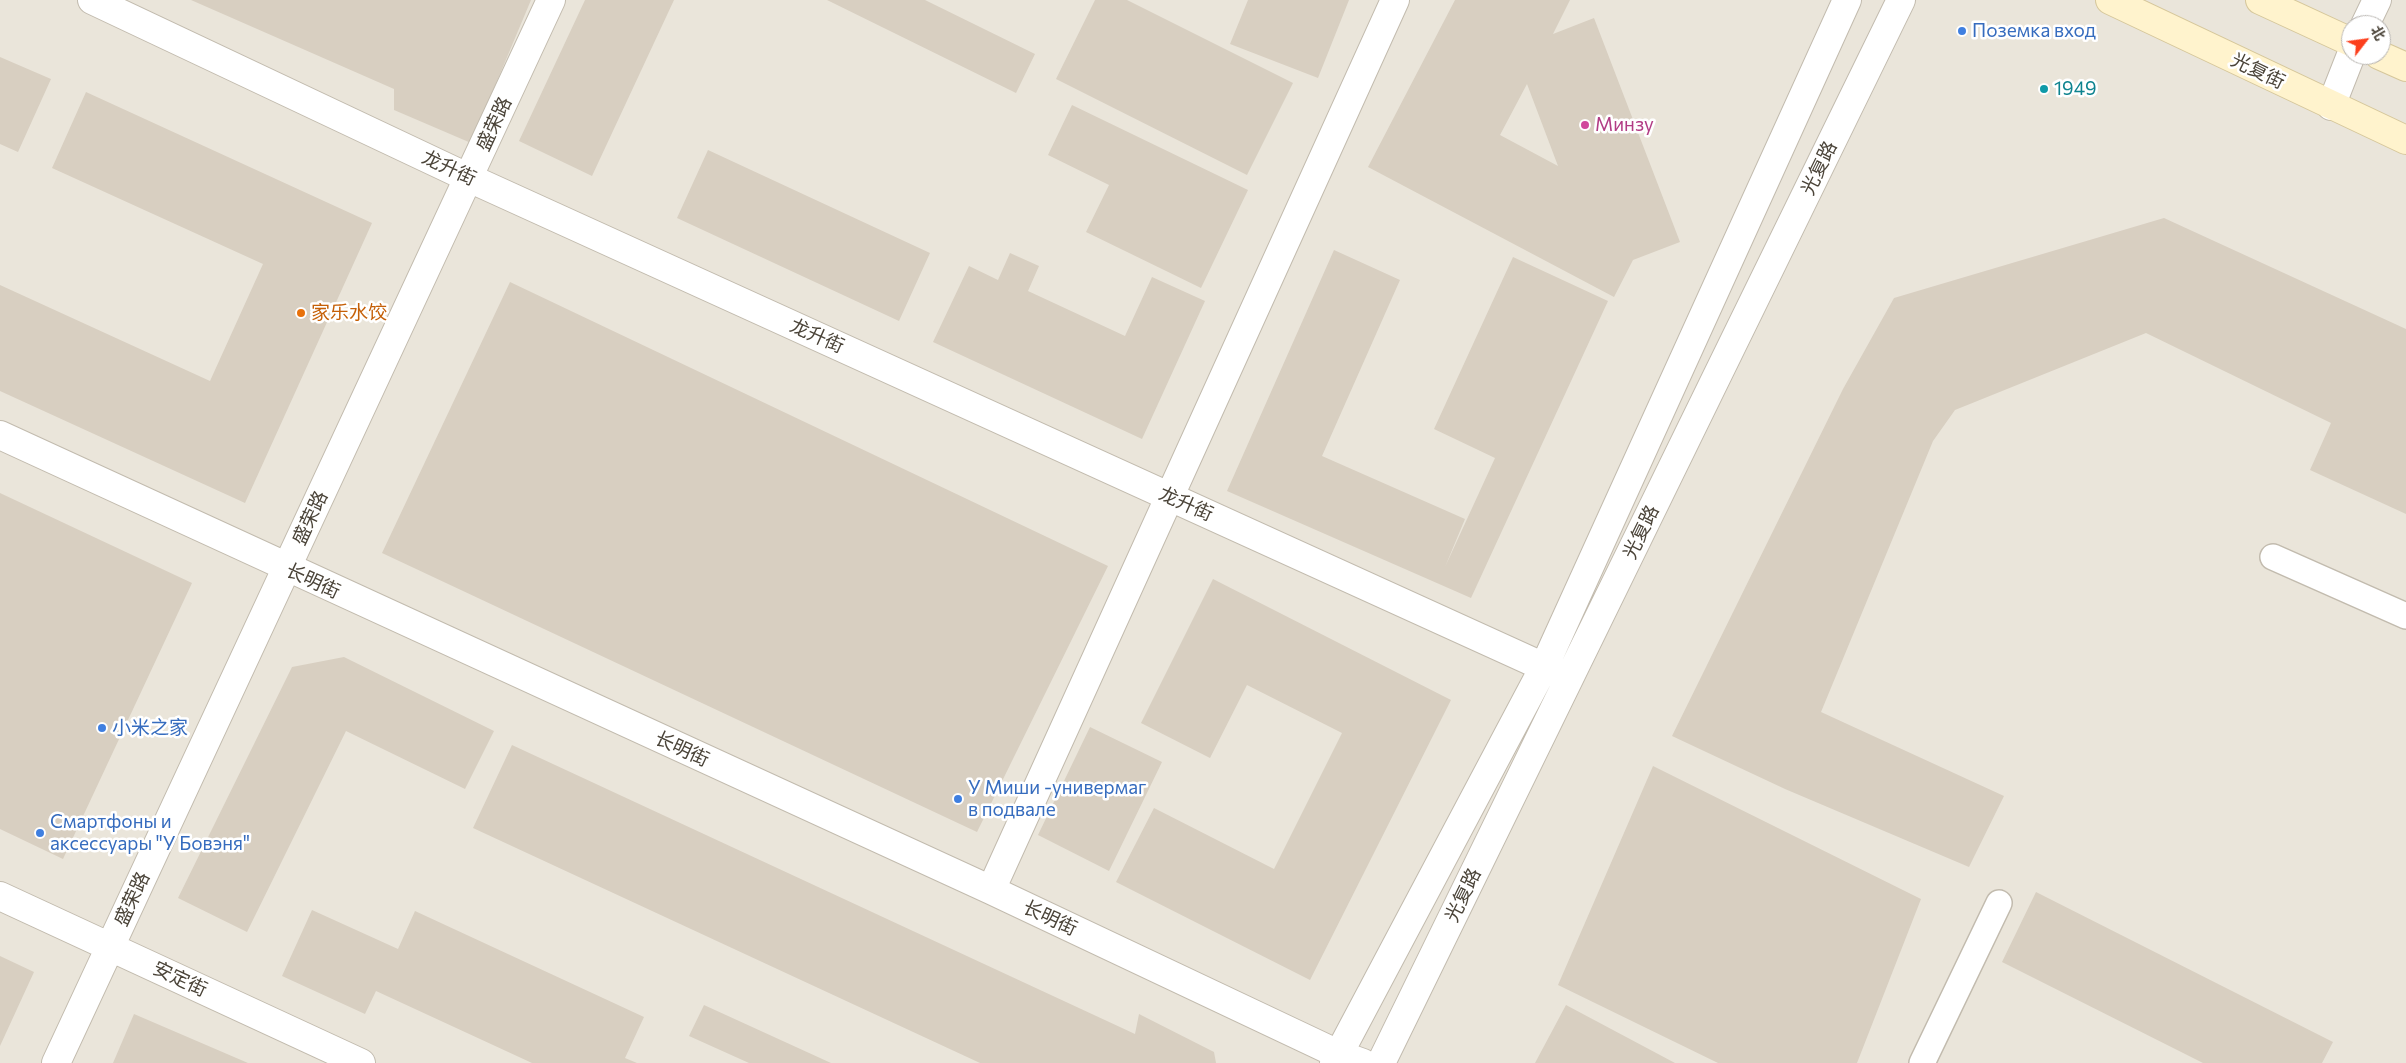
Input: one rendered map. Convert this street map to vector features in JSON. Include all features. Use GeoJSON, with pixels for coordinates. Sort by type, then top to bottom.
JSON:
{"type":"FeatureCollection","features":[{"type":"Feature","properties":{"kind":"main road","name":"光复街"},"geometry":{"type":"LineString","coordinates":[[2110,0],[2406,140]]}},
{"type":"Feature","properties":{"kind":"main road"},"geometry":{"type":"LineString","coordinates":[[2260,0],[2341,37]]}},
{"type":"Feature","properties":{"kind":"main road"},"geometry":{"type":"LineString","coordinates":[[2391,60],[2406,67]]}},
{"type":"Feature","properties":{"kind":"street","name":"龙升街"},"geometry":{"type":"LineString","coordinates":[[92,0],[469,178],[1544,667]]}},
{"type":"Feature","properties":{"kind":"street","name":"盛荣路"},"geometry":{"type":"LineString","coordinates":[[56,1063],[551,0]]}},
{"type":"Feature","properties":{"kind":"street"},"geometry":{"type":"LineString","coordinates":[[990,890],[1395,0]]}},
{"type":"Feature","properties":{"kind":"street","name":"光复路"},"geometry":{"type":"LineString","coordinates":[[1345,1060],[1544,667],[1847,0]]}},
{"type":"Feature","properties":{"kind":"street","name":"光复路"},"geometry":{"type":"LineString","coordinates":[[1381,1063],[1901,0]]}},
{"type":"Feature","properties":{"kind":"street"},"geometry":{"type":"LineString","coordinates":[[2370,15],[2377,0]]}},
{"type":"Feature","properties":{"kind":"street"},"geometry":{"type":"LineString","coordinates":[[2331,106],[2347,65]]}},
{"type":"Feature","properties":{"kind":"street","name":"长明街"},"geometry":{"type":"LineString","coordinates":[[0,435],[990,890],[1345,1060]]}},
{"type":"Feature","properties":{"kind":"street","name":"安定街"},"geometry":{"type":"LineString","coordinates":[[0,896],[360,1063]]}},
{"type":"Feature","properties":{"kind":"lane"},"geometry":{"type":"LineString","coordinates":[[2273,558],[2406,616]]}},
{"type":"Feature","properties":{"kind":"lane"},"geometry":{"type":"LineString","coordinates":[[1922,1063],[1999,903]]}},
{"type":"Feature","properties":{"kind":"shaded area"},"geometry":{"type":"Polygon","coordinates":[[[0,0],[2406,0],[2406,1063],[0,1063],[0,0]]]}},
{"type":"Feature","properties":{"kind":"building"},"geometry":{"type":"Polygon","coordinates":[[[191,0],[531,0],[471,143],[394,110],[394,89],[191,0]]]}},
{"type":"Feature","properties":{"kind":"building"},"geometry":{"type":"Polygon","coordinates":[[[585,0],[674,0],[592,176],[519,141],[585,0]]]}},
{"type":"Feature","properties":{"kind":"building"},"geometry":{"type":"Polygon","coordinates":[[[827,0],[925,0],[1035,54],[1016,93],[827,0]]]}},
{"type":"Feature","properties":{"kind":"building"},"geometry":{"type":"Polygon","coordinates":[[[1095,0],[1127,0],[1293,83],[1247,175],[1056,79],[1095,0]]]}},
{"type":"Feature","properties":{"kind":"building"},"geometry":{"type":"Polygon","coordinates":[[[1248,0],[1349,0],[1318,78],[1230,44],[1248,0]]]}},
{"type":"Feature","properties":{"kind":"building"},"geometry":{"type":"Polygon","coordinates":[[[1455,0],[1570,0],[1553,34],[1594,18],[1680,242],[1633,260],[1614,297],[1368,167],[1455,0]],[[1527,84],[1500,135],[1558,166],[1527,84]]]}},
{"type":"Feature","properties":{"kind":"building"},"geometry":{"type":"Polygon","coordinates":[[[0,57],[51,79],[18,152],[0,144],[0,57]]]}},
{"type":"Feature","properties":{"kind":"building"},"geometry":{"type":"Polygon","coordinates":[[[86,92],[372,223],[245,503],[0,391],[0,285],[210,381],[263,264],[52,168],[86,92]]]}},
{"type":"Feature","properties":{"kind":"building"},"geometry":{"type":"Polygon","coordinates":[[[1072,105],[1248,190],[1201,288],[1086,232],[1109,185],[1048,155],[1072,105]]]}},
{"type":"Feature","properties":{"kind":"building"},"geometry":{"type":"Polygon","coordinates":[[[708,150],[930,253],[899,321],[677,218],[708,150]]]}},
{"type":"Feature","properties":{"kind":"building"},"geometry":{"type":"Polygon","coordinates":[[[2164,218],[2406,329],[2406,514],[2310,470],[2331,423],[2146,333],[1955,410],[1933,441],[1821,712],[2004,796],[1969,867],[1785,789],[1672,736],[1843,389],[1894,298],[2164,218]]]}},
{"type":"Feature","properties":{"kind":"building"},"geometry":{"type":"Polygon","coordinates":[[[1334,250],[1400,280],[1322,456],[1465,519],[1445,567],[1495,458],[1434,429],[1513,257],[1608,301],[1471,598],[1227,491],[1334,250]]]}},
{"type":"Feature","properties":{"kind":"building"},"geometry":{"type":"Polygon","coordinates":[[[1010,253],[1039,266],[1028,291],[1125,336],[1152,277],[1205,301],[1142,439],[933,342],[969,266],[998,280],[1010,253]]]}},
{"type":"Feature","properties":{"kind":"building"},"geometry":{"type":"Polygon","coordinates":[[[510,282],[1108,566],[977,832],[382,553],[510,282]]]}},
{"type":"Feature","properties":{"kind":"building"},"geometry":{"type":"Polygon","coordinates":[[[0,493],[192,583],[63,859],[0,829],[0,493]]]}},
{"type":"Feature","properties":{"kind":"building"},"geometry":{"type":"Polygon","coordinates":[[[1213,579],[1451,700],[1310,980],[1116,882],[1154,808],[1274,869],[1342,733],[1247,685],[1210,758],[1141,723],[1213,579]]]}},
{"type":"Feature","properties":{"kind":"building"},"geometry":{"type":"Polygon","coordinates":[[[344,657],[494,731],[465,789],[346,731],[247,932],[178,898],[292,667],[344,657]]]}},
{"type":"Feature","properties":{"kind":"building"},"geometry":{"type":"Polygon","coordinates":[[[1090,727],[1162,762],[1109,871],[1038,835],[1090,727]]]}},
{"type":"Feature","properties":{"kind":"building"},"geometry":{"type":"Polygon","coordinates":[[[512,745],[1135,1034],[1139,1014],[1214,1052],[1216,1063],[980,1063],[473,828],[512,745]]]}},
{"type":"Feature","properties":{"kind":"building"},"geometry":{"type":"Polygon","coordinates":[[[1653,766],[1921,899],[1857,1063],[1718,1063],[1558,985],[1653,766]]]}},
{"type":"Feature","properties":{"kind":"building"},"geometry":{"type":"Polygon","coordinates":[[[2036,892],[2333,1042],[2322,1063],[2203,1063],[2002,962],[2036,892]]]}},
{"type":"Feature","properties":{"kind":"building"},"geometry":{"type":"Polygon","coordinates":[[[312,910],[398,949],[415,911],[644,1017],[625,1058],[637,1063],[532,1063],[376,991],[365,1014],[282,976],[312,910]]]}},
{"type":"Feature","properties":{"kind":"building"},"geometry":{"type":"Polygon","coordinates":[[[0,956],[34,972],[0,1046],[0,956]]]}},
{"type":"Feature","properties":{"kind":"building"},"geometry":{"type":"Polygon","coordinates":[[[704,1005],[831,1063],[749,1063],[689,1036],[704,1005]]]}},
{"type":"Feature","properties":{"kind":"building"},"geometry":{"type":"Polygon","coordinates":[[[1566,1005],[1675,1063],[1535,1063],[1566,1005]]]}},
{"type":"Feature","properties":{"kind":"building"},"geometry":{"type":"Polygon","coordinates":[[[134,1014],[248,1063],[113,1063],[134,1014]]]}},
{"type":"Feature","properties":{"kind":"place","name":"Поземка вход"},"geometry":{"type":"Point","coordinates":[1962,31]}},
{"type":"Feature","properties":{"kind":"place","name":"1949"},"geometry":{"type":"Point","coordinates":[2044,89]}},
{"type":"Feature","properties":{"kind":"place","name":"Минзу"},"geometry":{"type":"Point","coordinates":[1585,125]}},
{"type":"Feature","properties":{"kind":"place","name":"家乐水饺"},"geometry":{"type":"Point","coordinates":[301,313]}},
{"type":"Feature","properties":{"kind":"place","name":"小米之家"},"geometry":{"type":"Point","coordinates":[102,728]}},
{"type":"Feature","properties":{"kind":"place","name":"У Миши -универмаг в подвале"},"geometry":{"type":"Point","coordinates":[958,799]}},
{"type":"Feature","properties":{"kind":"place","name":"Смартфоны и аксессуары \"У Бовэня\""},"geometry":{"type":"Point","coordinates":[40,833]}}]}
